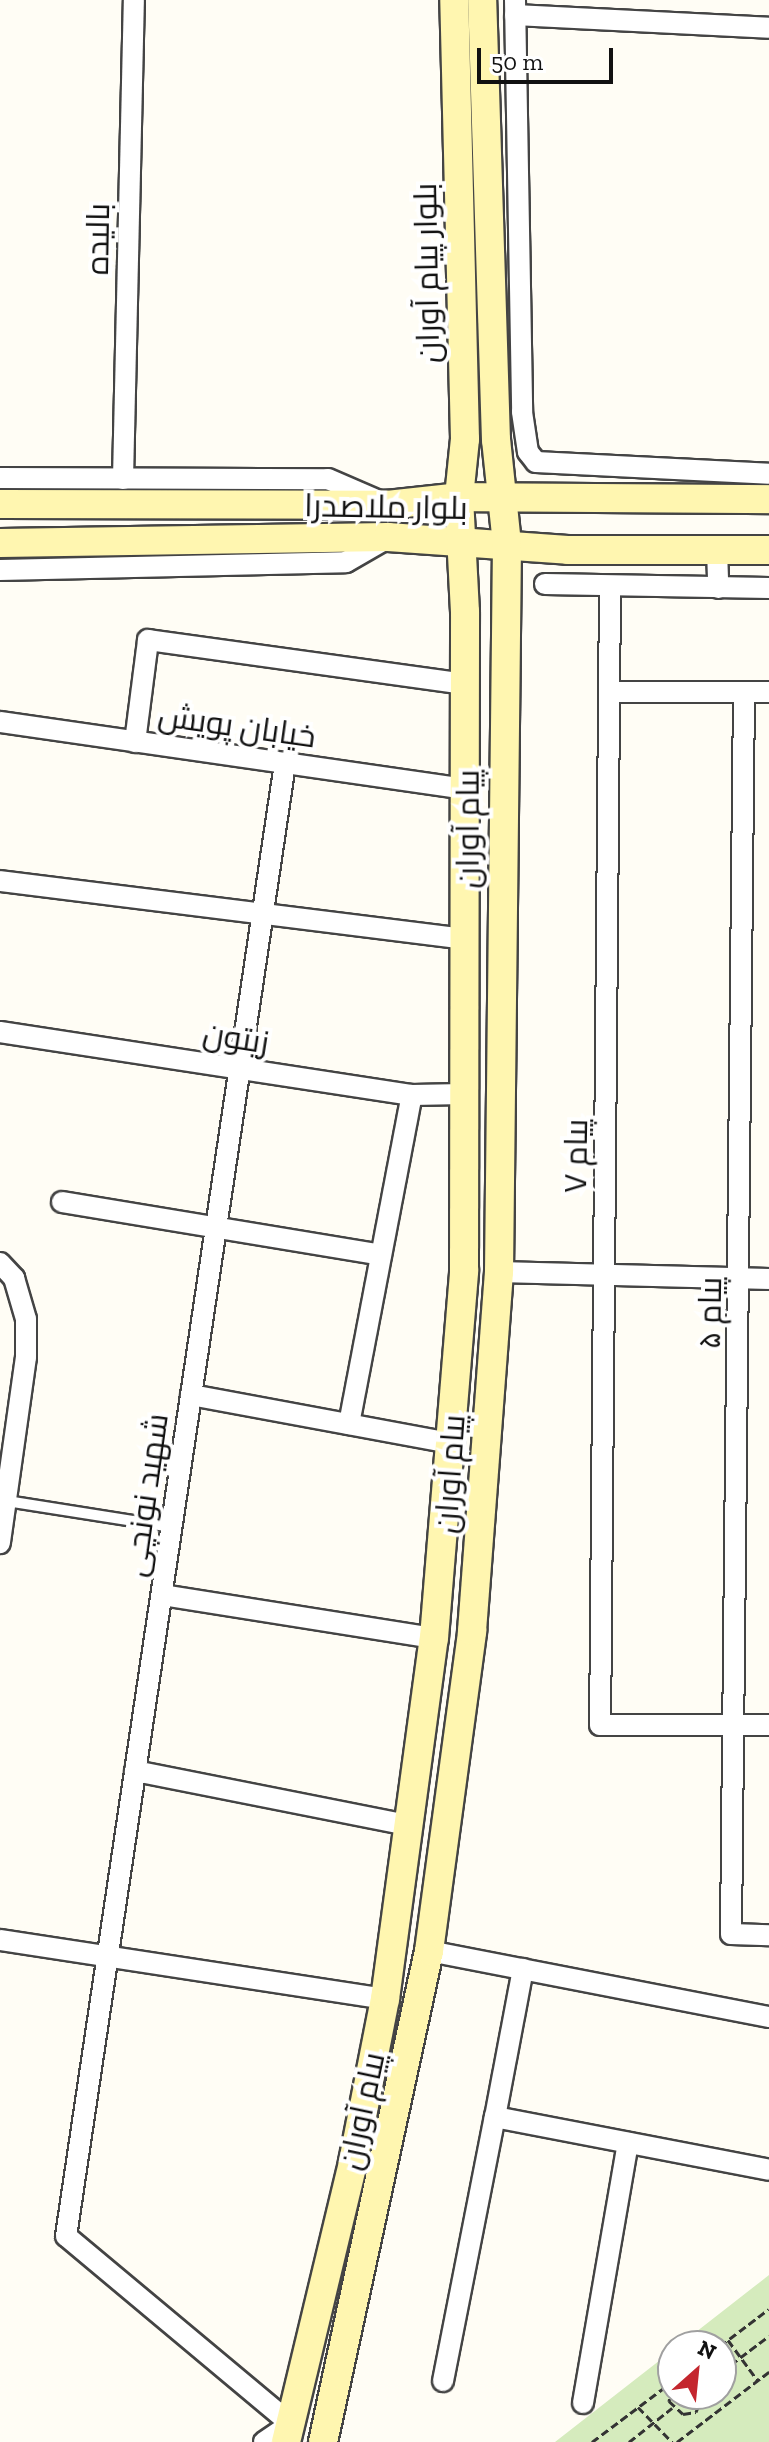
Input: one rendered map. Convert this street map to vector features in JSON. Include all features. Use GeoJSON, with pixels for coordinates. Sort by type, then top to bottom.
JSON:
{"type":"FeatureCollection","features":[{"type":"Feature","properties":{"kind":"main road","name":"بلوار پیام آوران"},"geometry":{"type":"LineString","coordinates":[[454,0],[465,439],[459,497],[460,543]]}},
{"type":"Feature","properties":{"kind":"main road","name":"بلوار پیام آوران"},"geometry":{"type":"LineString","coordinates":[[482,0],[496,440],[506,497]]}},
{"type":"Feature","properties":{"kind":"main road"},"geometry":{"type":"LineString","coordinates":[[465,439],[484,450],[496,440]]}},
{"type":"Feature","properties":{"kind":"main road","name":"بلوار ملاصدرا"},"geometry":{"type":"LineString","coordinates":[[0,504],[387,505],[459,497],[769,499]]}},
{"type":"Feature","properties":{"kind":"main road","name":"پیام آوران"},"geometry":{"type":"LineString","coordinates":[[323,2442],[429,1951],[472,1631],[499,1272],[506,497]]}},
{"type":"Feature","properties":{"kind":"main road"},"geometry":{"type":"LineString","coordinates":[[568,499],[560,523],[568,550]]}},
{"type":"Feature","properties":{"kind":"main road"},"geometry":{"type":"LineString","coordinates":[[387,505],[401,516],[401,525],[388,537]]}},
{"type":"Feature","properties":{"kind":"main road","name":"بلوار ملاصدرا"},"geometry":{"type":"LineString","coordinates":[[0,543],[388,537],[568,550],[769,550]]}},
{"type":"Feature","properties":{"kind":"main road","name":"پیام آوران"},"geometry":{"type":"LineString","coordinates":[[288,2433],[385,1999],[434,1638],[464,1271],[466,684],[460,543]]}},
{"type":"Feature","properties":{"kind":"main road"},"geometry":{"type":"LineString","coordinates":[[465,612],[484,599],[503,611]]}},
{"type":"Feature","properties":{"kind":"main road"},"geometry":{"type":"LineString","coordinates":[[422,1725],[458,1730]]}},
{"type":"Feature","properties":{"kind":"street","name":"بالیده"},"geometry":{"type":"LineString","coordinates":[[123,479],[134,0]]}},
{"type":"Feature","properties":{"kind":"street"},"geometry":{"type":"LineString","coordinates":[[769,28],[515,8],[522,412],[528,452],[536,462],[769,474]]}},
{"type":"Feature","properties":{"kind":"street"},"geometry":{"type":"LineString","coordinates":[[676,499],[728,474]]}},
{"type":"Feature","properties":{"kind":"street"},"geometry":{"type":"LineString","coordinates":[[0,478],[328,479],[387,505]]}},
{"type":"Feature","properties":{"kind":"street"},"geometry":{"type":"LineString","coordinates":[[0,570],[346,562],[388,537]]}},
{"type":"Feature","properties":{"kind":"street"},"geometry":{"type":"LineString","coordinates":[[717,550],[718,588]]}},
{"type":"Feature","properties":{"kind":"street"},"geometry":{"type":"LineString","coordinates":[[545,584],[610,588],[769,588]]}},
{"type":"Feature","properties":{"kind":"street","name":"پیام ۷"},"geometry":{"type":"LineString","coordinates":[[610,588],[600,1725],[733,1725]]}},
{"type":"Feature","properties":{"kind":"street"},"geometry":{"type":"LineString","coordinates":[[135,742],[148,640],[466,684]]}},
{"type":"Feature","properties":{"kind":"street"},"geometry":{"type":"LineString","coordinates":[[610,692],[769,692]]}},
{"type":"Feature","properties":{"kind":"street","name":"پیام ۵"},"geometry":{"type":"LineString","coordinates":[[744,692],[731,1934],[769,1935]]}},
{"type":"Feature","properties":{"kind":"street","name":"خیابان پویش"},"geometry":{"type":"LineString","coordinates":[[0,722],[465,789]]}},
{"type":"Feature","properties":{"kind":"street","name":"شهید نونچی"},"geometry":{"type":"LineString","coordinates":[[285,763],[66,2236],[288,2433]]}},
{"type":"Feature","properties":{"kind":"street"},"geometry":{"type":"LineString","coordinates":[[0,881],[464,939]]}},
{"type":"Feature","properties":{"kind":"street","name":"زیتون"},"geometry":{"type":"LineString","coordinates":[[0,1032],[412,1095],[464,1094]]}},
{"type":"Feature","properties":{"kind":"street"},"geometry":{"type":"LineString","coordinates":[[349,1424],[412,1095]]}},
{"type":"Feature","properties":{"kind":"street"},"geometry":{"type":"LineString","coordinates":[[62,1202],[216,1225],[381,1255]]}},
{"type":"Feature","properties":{"kind":"street"},"geometry":{"type":"LineString","coordinates":[[0,1263],[14,1278],[26,1319],[0,1543]]}},
{"type":"Feature","properties":{"kind":"street"},"geometry":{"type":"LineString","coordinates":[[499,1272],[769,1279]]}},
{"type":"Feature","properties":{"kind":"street"},"geometry":{"type":"LineString","coordinates":[[191,1395],[450,1443]]}},
{"type":"Feature","properties":{"kind":"street"},"geometry":{"type":"LineString","coordinates":[[162,1595],[434,1638]]}},
{"type":"Feature","properties":{"kind":"street"},"geometry":{"type":"LineString","coordinates":[[733,1725],[769,1725]]}},
{"type":"Feature","properties":{"kind":"street"},"geometry":{"type":"LineString","coordinates":[[135,1771],[408,1825]]}},
{"type":"Feature","properties":{"kind":"street"},"geometry":{"type":"LineString","coordinates":[[0,1940],[108,1954],[385,1999]]}},
{"type":"Feature","properties":{"kind":"street"},"geometry":{"type":"LineString","coordinates":[[429,1951],[769,2017]]}},
{"type":"Feature","properties":{"kind":"street"},"geometry":{"type":"LineString","coordinates":[[443,2381],[523,1969]]}},
{"type":"Feature","properties":{"kind":"street"},"geometry":{"type":"LineString","coordinates":[[495,2117],[769,2170]]}},
{"type":"Feature","properties":{"kind":"street"},"geometry":{"type":"LineString","coordinates":[[583,2403],[628,2143]]}},
{"type":"Feature","properties":{"kind":"street"},"geometry":{"type":"LineString","coordinates":[[264,2442],[288,2433]]}},
{"type":"Feature","properties":{"kind":"lane"},"geometry":{"type":"LineString","coordinates":[[7,1501],[172,1527]]}},
{"type":"Feature","properties":{"kind":"path"},"geometry":{"type":"LineString","coordinates":[[737,2333],[769,2309]]}},
{"type":"Feature","properties":{"kind":"path"},"geometry":{"type":"LineString","coordinates":[[737,2360],[769,2336]]}},
{"type":"Feature","properties":{"kind":"path"},"geometry":{"type":"LineString","coordinates":[[737,2352],[758,2381]]}},
{"type":"Feature","properties":{"kind":"path"},"geometry":{"type":"LineString","coordinates":[[638,2407],[675,2442],[769,2372]]}},
{"type":"Feature","properties":{"kind":"path"},"geometry":{"type":"LineString","coordinates":[[592,2442],[657,2395]]}},
{"type":"Feature","properties":{"kind":"path"},"geometry":{"type":"LineString","coordinates":[[629,2442],[669,2410]]}},
{"type":"Feature","properties":{"kind":"path"},"geometry":{"type":"LineString","coordinates":[[676,2410],[683,2414],[696,2412],[704,2422]]}},
{"type":"Feature","properties":{"kind":"green space"},"geometry":{"type":"Polygon","coordinates":[[[769,2275],[769,2442],[555,2442],[657,2362],[657,2410],[737,2410],[737,2330],[699,2330],[769,2275]]]}}]}
